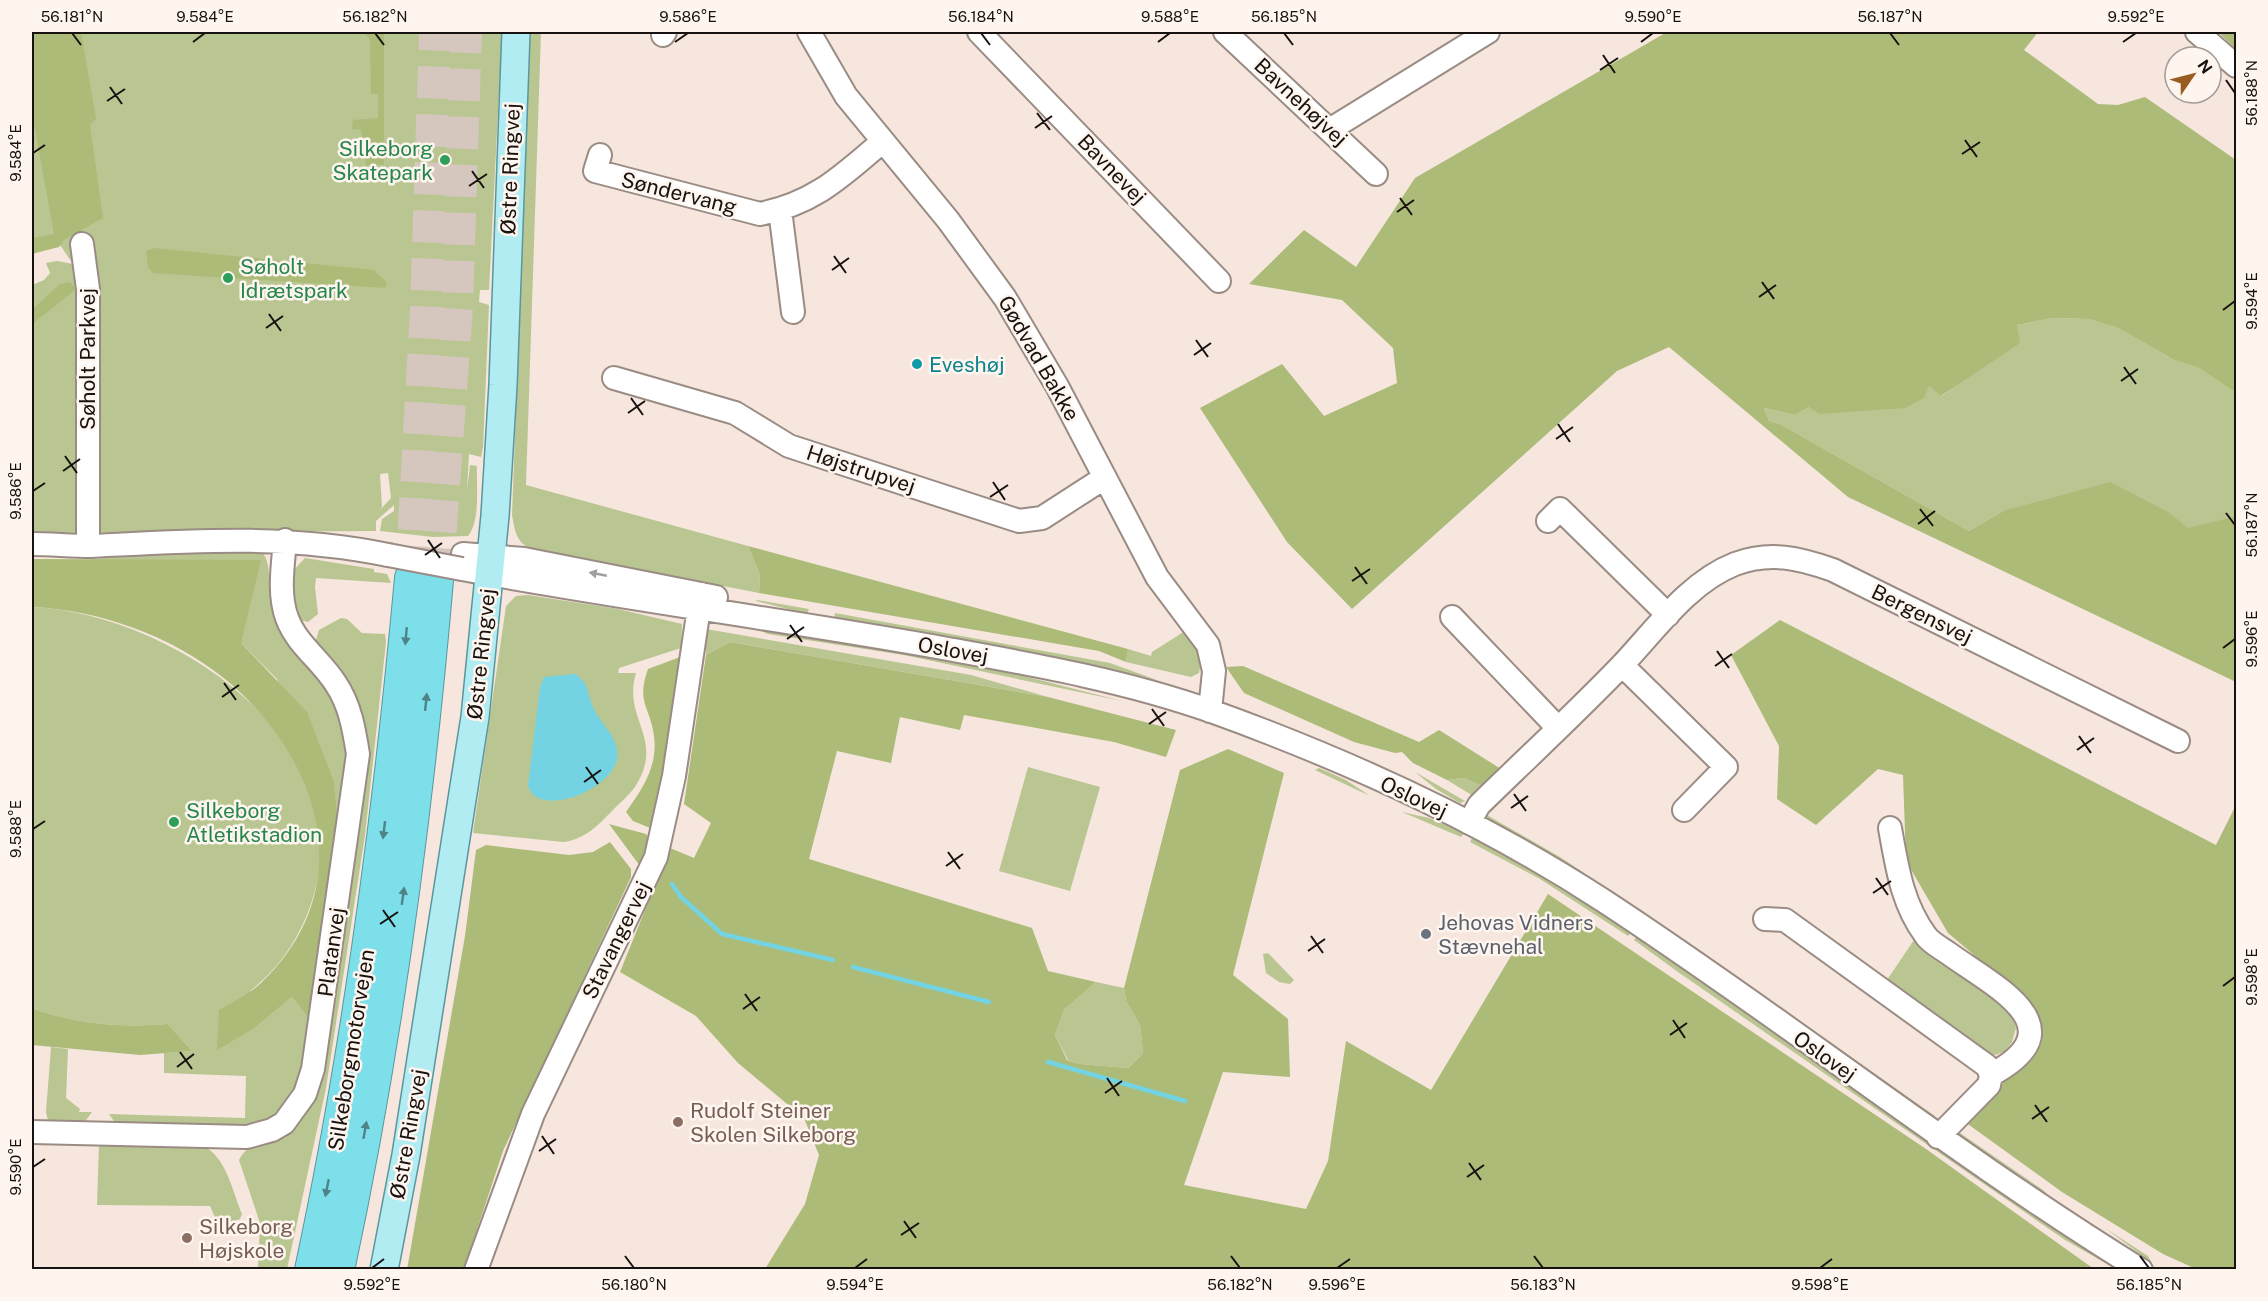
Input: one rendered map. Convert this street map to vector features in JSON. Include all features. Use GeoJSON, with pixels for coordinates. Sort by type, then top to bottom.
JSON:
{"type":"FeatureCollection","features":[{"type":"Feature","properties":{"kind":"highway","name":"Silkeborgmotorvejen"},"geometry":{"type":"LineString","coordinates":[[311,1269],[336,1144],[376,896],[443,570]]}},
{"type":"Feature","properties":{"kind":"highway","name":"Silkeborgmotorvejen"},"geometry":{"type":"LineString","coordinates":[[338,1269],[366,1124],[402,901],[443,570]]}},
{"type":"Feature","properties":{"kind":"main road","name":"Østre Ringvej"},"geometry":{"type":"LineString","coordinates":[[384,1269],[406,1155],[476,717],[503,385],[516,32]]}},
{"type":"Feature","properties":{"kind":"street","name":"Gødvad Bakke"},"geometry":{"type":"LineString","coordinates":[[808,32],[846,96],[948,220],[1005,298],[1058,386],[1157,576],[1208,645],[1214,671],[1210,711]]}},
{"type":"Feature","properties":{"kind":"street","name":"Bavnevej"},"geometry":{"type":"LineString","coordinates":[[979,32],[1219,281]]}},
{"type":"Feature","properties":{"kind":"street","name":"Bavnehøjvej"},"geometry":{"type":"LineString","coordinates":[[1226,32],[1376,174]]}},
{"type":"Feature","properties":{"kind":"street"},"geometry":{"type":"LineString","coordinates":[[1331,129],[1488,32]]}},
{"type":"Feature","properties":{"kind":"street"},"geometry":{"type":"LineString","coordinates":[[2197,32],[2236,66]]}},
{"type":"Feature","properties":{"kind":"street","name":"Søndervang"},"geometry":{"type":"LineString","coordinates":[[600,154],[595,171],[760,214],[780,210],[824,191],[883,141]]}},
{"type":"Feature","properties":{"kind":"street"},"geometry":{"type":"LineString","coordinates":[[780,210],[793,312]]}},
{"type":"Feature","properties":{"kind":"street","name":"Søholt Parkvej"},"geometry":{"type":"LineString","coordinates":[[82,244],[88,289],[88,546]]}},
{"type":"Feature","properties":{"kind":"street","name":"Højstrupvej"},"geometry":{"type":"LineString","coordinates":[[615,378],[735,413],[789,446],[1019,520],[1042,518],[1104,478]]}},
{"type":"Feature","properties":{"kind":"street"},"geometry":{"type":"LineString","coordinates":[[1548,521],[1560,509],[1668,615]]}},
{"type":"Feature","properties":{"kind":"street"},"geometry":{"type":"LineString","coordinates":[[32,544],[88,546],[189,540],[285,540],[389,551],[443,570],[490,565]]}},
{"type":"Feature","properties":{"kind":"street","name":"Platanvej"},"geometry":{"type":"LineString","coordinates":[[32,1132],[247,1137],[272,1130],[284,1122],[305,1094],[320,1025],[358,754],[351,719],[336,682],[306,649],[286,616],[281,579],[285,540]]}},
{"type":"Feature","properties":{"kind":"street","name":"Bergensvej"},"geometry":{"type":"LineString","coordinates":[[1469,823],[1479,805],[1622,665],[1668,615],[1709,578],[1735,564],[1765,556],[1800,558],[1833,570],[2178,741]]}},
{"type":"Feature","properties":{"kind":"street","name":"Oslovej"},"geometry":{"type":"LineString","coordinates":[[490,565],[524,559],[699,602],[1051,668],[1210,711],[1363,773],[1469,823],[1603,901],[1938,1137],[2074,1229],[2141,1269]]}},
{"type":"Feature","properties":{"kind":"street","name":"Stavangervej"},"geometry":{"type":"LineString","coordinates":[[476,1269],[533,1114],[656,857],[674,776],[699,602]]}},
{"type":"Feature","properties":{"kind":"street"},"geometry":{"type":"LineString","coordinates":[[1452,617],[1558,728]]}},
{"type":"Feature","properties":{"kind":"street"},"geometry":{"type":"LineString","coordinates":[[1622,665],[1726,767],[1684,810]]}},
{"type":"Feature","properties":{"kind":"street"},"geometry":{"type":"LineString","coordinates":[[1890,828],[1901,891],[1927,938],[2017,1002],[2031,1026],[2029,1041],[2024,1053],[1991,1075]]}},
{"type":"Feature","properties":{"kind":"street"},"geometry":{"type":"LineString","coordinates":[[1765,920],[1785,920],[1987,1066],[1991,1075],[1989,1085],[1938,1137]]}},
{"type":"Feature","properties":{"kind":"green space","name":"Søholt Idrætspark"},"geometry":{"type":"Polygon","coordinates":[[[32,32],[502,32],[489,290],[480,290],[479,302],[489,305],[483,447],[481,457],[469,454],[467,490],[470,465],[477,466],[477,492],[475,521],[468,536],[433,537],[380,531],[382,519],[394,511],[394,505],[376,521],[376,531],[32,533],[32,325],[75,289],[61,284],[32,309],[32,285],[44,280],[50,273],[46,263],[57,261],[73,264],[54,236],[32,240],[32,32]],[[388,473],[380,474],[382,507],[379,511],[391,498],[388,473]]]}},
{"type":"Feature","properties":{"kind":"green space"},"geometry":{"type":"Polygon","coordinates":[[[32,32],[81,32],[96,119],[90,125],[103,218],[64,240],[59,247],[32,254],[32,238],[54,234],[32,113],[32,32]]]}},
{"type":"Feature","properties":{"kind":"green space"},"geometry":{"type":"Polygon","coordinates":[[[364,32],[384,32],[384,165],[366,165],[361,130],[352,129],[353,120],[378,118],[378,94],[371,94],[370,40],[364,32]]]}},
{"type":"Feature","properties":{"kind":"green space"},"geometry":{"type":"Polygon","coordinates":[[[530,32],[541,32],[526,485],[748,546],[760,575],[759,593],[532,549],[517,536],[512,515],[530,32]]]}},
{"type":"Feature","properties":{"kind":"green space"},"geometry":{"type":"Polygon","coordinates":[[[1667,32],[2038,32],[2024,50],[2098,104],[2118,105],[2145,97],[2236,160],[2236,393],[2199,368],[2174,360],[2118,328],[2089,319],[2053,318],[2017,325],[2020,343],[1941,396],[1929,386],[1924,398],[1905,408],[1819,414],[1809,407],[1795,415],[1764,408],[1769,421],[1780,424],[1969,531],[2003,511],[2110,482],[2170,513],[2188,528],[2236,516],[2236,682],[1848,497],[1669,347],[1617,371],[1352,609],[1287,542],[1200,408],[1282,364],[1324,416],[1397,383],[1393,348],[1342,300],[1249,284],[1304,230],[1356,267],[1415,178],[1667,32]]]}},
{"type":"Feature","properties":{"kind":"green space"},"geometry":{"type":"Polygon","coordinates":[[[2218,32],[2236,32],[2236,49],[2218,32]]]}},
{"type":"Feature","properties":{"kind":"green space"},"geometry":{"type":"Polygon","coordinates":[[[154,248],[374,270],[387,283],[385,288],[153,273],[148,267],[146,251],[154,248]]]}},
{"type":"Feature","properties":{"kind":"green space"},"geometry":{"type":"Polygon","coordinates":[[[70,282],[76,289],[32,325],[32,309],[60,284],[70,282]]]}},
{"type":"Feature","properties":{"kind":"green space"},"geometry":{"type":"Polygon","coordinates":[[[2053,318],[2089,319],[2118,328],[2174,360],[2199,368],[2236,393],[2236,516],[2188,529],[2170,513],[2003,511],[1969,531],[1780,424],[1769,421],[1764,408],[1795,415],[1809,407],[1929,386],[1942,396],[1961,382],[2017,325],[2053,318]]]}},
{"type":"Feature","properties":{"kind":"green space"},"geometry":{"type":"Polygon","coordinates":[[[748,546],[1128,649],[1126,662],[1099,651],[759,593],[760,575],[748,546]]]}},
{"type":"Feature","properties":{"kind":"green space"},"geometry":{"type":"Polygon","coordinates":[[[262,551],[274,594],[329,688],[345,727],[348,765],[338,827],[277,679],[241,643],[84,560],[171,552],[262,551]]]}},
{"type":"Feature","properties":{"kind":"green space"},"geometry":{"type":"Polygon","coordinates":[[[305,558],[374,569],[374,572],[387,574],[391,583],[316,578],[318,614],[308,622],[299,620],[293,611],[292,572],[305,558]]]}},
{"type":"Feature","properties":{"kind":"green space"},"geometry":{"type":"Polygon","coordinates":[[[32,559],[261,560],[241,643],[307,712],[334,782],[338,827],[308,1018],[292,997],[256,1027],[217,1050],[219,1010],[261,983],[292,946],[311,907],[319,866],[316,825],[305,785],[285,746],[258,711],[225,679],[182,650],[134,628],[109,620],[83,613],[32,607],[32,559]]]}},
{"type":"Feature","properties":{"kind":"green space"},"geometry":{"type":"Polygon","coordinates":[[[528,595],[618,609],[682,624],[681,648],[619,668],[618,673],[636,673],[633,689],[634,704],[645,742],[646,755],[643,770],[635,787],[591,830],[579,838],[564,842],[473,833],[506,606],[516,596],[528,595]]]}},
{"type":"Feature","properties":{"kind":"green space"},"geometry":{"type":"Polygon","coordinates":[[[757,600],[809,609],[807,614],[757,600]]]}},
{"type":"Feature","properties":{"kind":"green space","name":"Silkeborg Atletikstadion"},"geometry":{"type":"Polygon","coordinates":[[[32,607],[85,615],[140,632],[193,659],[240,694],[280,736],[308,784],[320,837],[314,894],[304,922],[290,948],[272,971],[250,991],[256,1027],[292,997],[308,1018],[310,1045],[299,1086],[276,1117],[257,1126],[118,1127],[109,1114],[245,1118],[246,1076],[164,1073],[164,1053],[192,1051],[168,1024],[133,1025],[82,1021],[32,1008],[32,607]]]}},
{"type":"Feature","properties":{"kind":"green space"},"geometry":{"type":"Polygon","coordinates":[[[835,613],[1110,663],[1157,680],[1095,665],[834,619],[835,613]]]}},
{"type":"Feature","properties":{"kind":"green space"},"geometry":{"type":"Polygon","coordinates":[[[341,618],[347,619],[362,633],[385,634],[386,642],[365,835],[326,1088],[287,1269],[258,1269],[260,1223],[239,1160],[257,1143],[289,1128],[300,1120],[312,1102],[318,1088],[337,964],[350,690],[353,687],[333,660],[330,662],[315,643],[319,630],[341,618]]]}},
{"type":"Feature","properties":{"kind":"green space"},"geometry":{"type":"Polygon","coordinates":[[[1780,620],[2216,845],[2236,805],[2236,1269],[2196,1269],[2163,1254],[2062,1192],[1965,1122],[2032,1053],[2025,998],[1948,933],[1906,861],[1903,775],[1878,769],[1816,825],[1777,799],[1779,746],[1731,655],[1780,620]]]}},
{"type":"Feature","properties":{"kind":"green space"},"geometry":{"type":"Polygon","coordinates":[[[758,624],[984,666],[1122,701],[904,655],[768,634],[757,629],[758,624]]]}},
{"type":"Feature","properties":{"kind":"green space"},"geometry":{"type":"Polygon","coordinates":[[[706,629],[971,675],[1048,697],[730,642],[706,655],[706,629]]]}},
{"type":"Feature","properties":{"kind":"green space"},"geometry":{"type":"Polygon","coordinates":[[[1185,631],[1199,656],[1199,673],[1191,677],[1126,662],[1128,649],[1151,656],[1152,652],[1185,631]]]}},
{"type":"Feature","properties":{"kind":"green space"},"geometry":{"type":"Polygon","coordinates":[[[730,642],[1048,697],[1176,730],[1166,757],[1114,742],[964,715],[960,730],[900,717],[891,763],[837,751],[809,859],[1032,928],[1048,971],[1096,982],[1064,1010],[1055,1035],[1067,1060],[1080,1064],[1128,1068],[1143,1053],[1140,1025],[1126,1001],[1124,988],[1180,770],[1228,749],[1284,773],[1233,975],[1288,1019],[1290,1077],[1223,1072],[1184,1185],[1306,1209],[1328,1161],[1346,1041],[1431,1090],[1548,894],[1926,1149],[2094,1269],[765,1269],[805,1204],[819,1155],[804,1118],[738,1063],[696,1016],[620,972],[670,848],[694,858],[711,823],[684,804],[706,655],[730,642]]]}},
{"type":"Feature","properties":{"kind":"green space"},"geometry":{"type":"Polygon","coordinates":[[[680,657],[669,747],[655,830],[633,821],[626,812],[648,776],[654,757],[654,736],[643,690],[648,669],[680,657]]]}},
{"type":"Feature","properties":{"kind":"green space"},"geometry":{"type":"Polygon","coordinates":[[[1243,666],[1419,742],[1439,730],[1501,769],[1484,787],[1464,778],[1447,780],[1413,763],[1402,752],[1395,753],[1354,742],[1244,693],[1226,667],[1243,666]]]}},
{"type":"Feature","properties":{"kind":"green space"},"geometry":{"type":"Polygon","coordinates":[[[1028,767],[1100,787],[1070,891],[999,871],[1028,767]]]}},
{"type":"Feature","properties":{"kind":"green space"},"geometry":{"type":"Polygon","coordinates":[[[1319,768],[1346,780],[1370,796],[1315,770],[1319,768]]]}},
{"type":"Feature","properties":{"kind":"green space"},"geometry":{"type":"Polygon","coordinates":[[[1415,772],[1465,801],[1460,803],[1436,789],[1415,772]]]}},
{"type":"Feature","properties":{"kind":"green space"},"geometry":{"type":"Polygon","coordinates":[[[1464,778],[1484,787],[1475,797],[1447,780],[1464,778]]]}},
{"type":"Feature","properties":{"kind":"green space"},"geometry":{"type":"Polygon","coordinates":[[[1402,812],[1429,818],[1464,833],[1461,837],[1402,812]]]}},
{"type":"Feature","properties":{"kind":"green space"},"geometry":{"type":"Polygon","coordinates":[[[1485,814],[1560,857],[1643,912],[1643,917],[1486,818],[1485,814]]]}},
{"type":"Feature","properties":{"kind":"green space"},"geometry":{"type":"Polygon","coordinates":[[[609,824],[646,834],[649,838],[640,866],[609,824]]]}},
{"type":"Feature","properties":{"kind":"green space"},"geometry":{"type":"Polygon","coordinates":[[[1472,838],[1550,879],[1632,932],[1628,936],[1540,879],[1470,842],[1472,838]]]}},
{"type":"Feature","properties":{"kind":"green space"},"geometry":{"type":"Polygon","coordinates":[[[610,842],[631,869],[631,877],[503,1151],[464,1269],[407,1270],[465,936],[476,850],[486,845],[569,855],[593,852],[610,842]]]}},
{"type":"Feature","properties":{"kind":"green space"},"geometry":{"type":"Polygon","coordinates":[[[1637,936],[2122,1269],[2116,1269],[2065,1240],[1678,972],[1634,940],[1637,936]]]}},
{"type":"Feature","properties":{"kind":"green space"},"geometry":{"type":"Polygon","coordinates":[[[1916,937],[2011,1008],[2016,1028],[2012,1042],[2005,1051],[1996,1055],[1987,1054],[1887,980],[1916,937]]]}},
{"type":"Feature","properties":{"kind":"green space"},"geometry":{"type":"Polygon","coordinates":[[[1268,953],[1294,980],[1290,984],[1279,982],[1266,973],[1263,954],[1268,953]]]}},
{"type":"Feature","properties":{"kind":"green space"},"geometry":{"type":"Polygon","coordinates":[[[1096,982],[1124,988],[1126,1001],[1140,1025],[1143,1053],[1128,1068],[1080,1064],[1068,1060],[1055,1035],[1064,1010],[1096,982]]]}},
{"type":"Feature","properties":{"kind":"green space"},"geometry":{"type":"Polygon","coordinates":[[[1776,1004],[1935,1116],[1931,1118],[1774,1009],[1776,1004]]]}},
{"type":"Feature","properties":{"kind":"green space"},"geometry":{"type":"Polygon","coordinates":[[[32,1008],[65,1018],[99,1024],[168,1024],[192,1051],[140,1055],[32,1045],[32,1008]]]}},
{"type":"Feature","properties":{"kind":"green space"},"geometry":{"type":"Polygon","coordinates":[[[51,1047],[68,1049],[66,1098],[80,1109],[79,1112],[92,1112],[84,1123],[49,1125],[46,1112],[51,1047]]]}},
{"type":"Feature","properties":{"kind":"green space"},"geometry":{"type":"Polygon","coordinates":[[[1957,1131],[2047,1194],[2015,1177],[1954,1135],[1957,1131]]]}},
{"type":"Feature","properties":{"kind":"green space"},"geometry":{"type":"Polygon","coordinates":[[[99,1143],[201,1145],[217,1157],[227,1174],[242,1214],[240,1219],[233,1222],[216,1220],[210,1206],[97,1205],[99,1143]]]}},
{"type":"Feature","properties":{"kind":"green space"},"geometry":{"type":"Polygon","coordinates":[[[2105,1228],[2148,1256],[2152,1263],[2105,1228]]]}},
{"type":"Feature","properties":{"kind":"water"},"geometry":{"type":"Polygon","coordinates":[[[575,674],[586,685],[597,715],[616,745],[617,759],[605,779],[594,787],[568,798],[543,799],[533,795],[528,786],[540,687],[544,677],[575,674]]]}},
{"type":"Feature","properties":{"kind":"waterway"},"geometry":{"type":"LineString","coordinates":[[672,884],[681,897],[722,934],[833,960]]}},
{"type":"Feature","properties":{"kind":"waterway"},"geometry":{"type":"LineString","coordinates":[[853,967],[989,1002]]}},
{"type":"Feature","properties":{"kind":"waterway"},"geometry":{"type":"LineString","coordinates":[[1048,1062],[1185,1101]]}},
{"type":"Feature","properties":{"kind":"tunnel"},"geometry":{"type":"LineString","coordinates":[[411,578],[426,308],[435,32]]}},
{"type":"Feature","properties":{"kind":"tunnel"},"geometry":{"type":"LineString","coordinates":[[437,580],[457,307],[466,32]]}},
{"type":"Feature","properties":{"kind":"place","name":"Silkeborg Skatepark"},"geometry":{"type":"Point","coordinates":[445,160]}},
{"type":"Feature","properties":{"kind":"place","name":"Søholt Idrætspark"},"geometry":{"type":"Point","coordinates":[228,278]}},
{"type":"Feature","properties":{"kind":"place","name":"Eveshøj"},"geometry":{"type":"Point","coordinates":[917,364]}},
{"type":"Feature","properties":{"kind":"place","name":"Silkeborg Atletikstadion"},"geometry":{"type":"Point","coordinates":[174,822]}},
{"type":"Feature","properties":{"kind":"place","name":"Jehovas Vidners Stævnehal"},"geometry":{"type":"Point","coordinates":[1426,934]}},
{"type":"Feature","properties":{"kind":"place","name":"Rudolf Steiner Skolen Silkeborg"},"geometry":{"type":"Point","coordinates":[678,1122]}},
{"type":"Feature","properties":{"kind":"place","name":"Silkeborg Højskole"},"geometry":{"type":"Point","coordinates":[187,1238]}}]}
